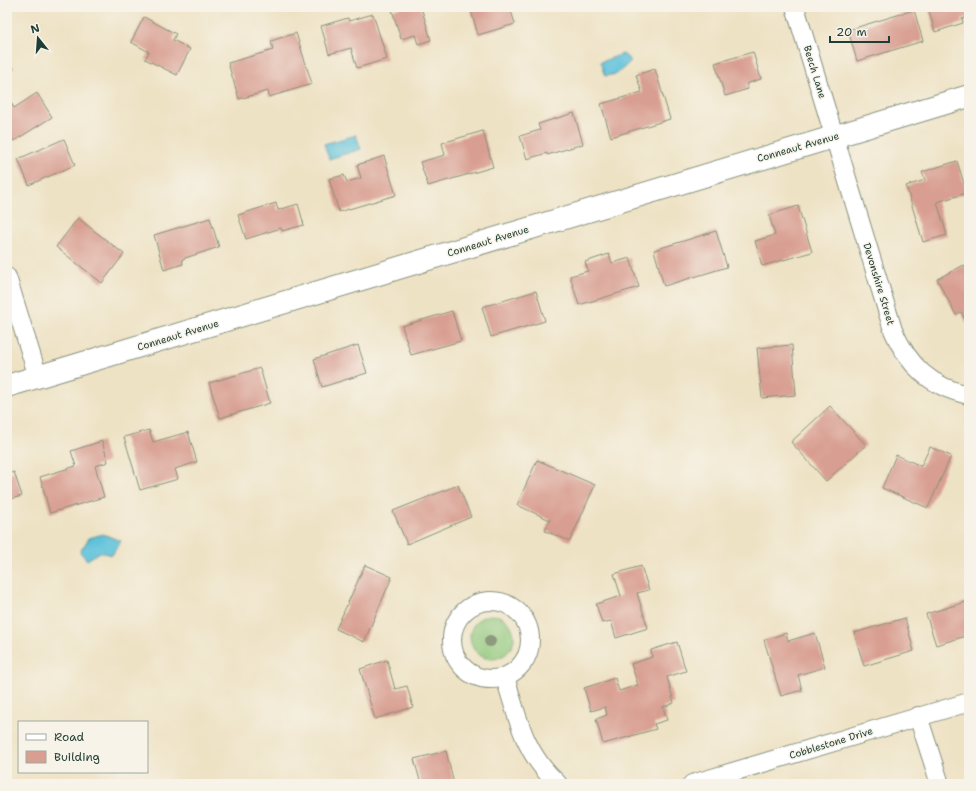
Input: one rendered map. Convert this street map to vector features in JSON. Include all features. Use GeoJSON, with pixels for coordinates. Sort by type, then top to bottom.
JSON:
{"type":"FeatureCollection","features":[{"type":"Feature","properties":{"kind":"street","name":"Beech Lane"},"geometry":{"type":"LineString","coordinates":[[796,7],[834,137]]}},
{"type":"Feature","properties":{"kind":"street","name":"Conneaut Avenue"},"geometry":{"type":"LineString","coordinates":[[7,386],[969,96]]}},
{"type":"Feature","properties":{"kind":"street","name":"Devonshire Street"},"geometry":{"type":"LineString","coordinates":[[834,137],[893,330],[899,344],[907,358],[930,380],[959,393],[969,395]]}},
{"type":"Feature","properties":{"kind":"street"},"geometry":{"type":"LineString","coordinates":[[7,277],[38,377]]}},
{"type":"Feature","properties":{"kind":"street"},"geometry":{"type":"LineString","coordinates":[[495,601],[507,605],[518,612],[526,623],[530,635],[530,648],[525,661],[516,671],[505,677],[492,680],[480,678],[468,672],[459,664],[454,652],[452,640],[454,627],[460,616],[470,608],[481,603],[495,601]]}},
{"type":"Feature","properties":{"kind":"street"},"geometry":{"type":"LineString","coordinates":[[505,677],[528,747],[536,761],[558,784]]}},
{"type":"Feature","properties":{"kind":"street","name":"Cobblestone Drive"},"geometry":{"type":"LineString","coordinates":[[692,784],[969,702]]}},
{"type":"Feature","properties":{"kind":"street"},"geometry":{"type":"LineString","coordinates":[[918,716],[940,784]]}},
{"type":"Feature","properties":{"kind":"green space"},"geometry":{"type":"Polygon","coordinates":[[[492,615],[504,619],[510,625],[514,637],[510,649],[504,655],[492,659],[480,655],[474,649],[470,637],[474,625],[480,619],[492,615]]]}},
{"type":"Feature","properties":{"kind":"water"},"geometry":{"type":"Polygon","coordinates":[[[623,54],[631,61],[617,74],[605,76],[600,62],[623,54]]]}},
{"type":"Feature","properties":{"kind":"water"},"geometry":{"type":"Polygon","coordinates":[[[356,135],[361,149],[329,159],[324,144],[356,135]]]}},
{"type":"Feature","properties":{"kind":"water"},"geometry":{"type":"Polygon","coordinates":[[[103,534],[121,541],[112,555],[100,552],[87,560],[80,552],[89,538],[103,534]]]}},
{"type":"Feature","properties":{"kind":"building"},"geometry":{"type":"Polygon","coordinates":[[[402,7],[421,7],[431,40],[418,44],[415,35],[401,39],[392,10],[402,7]]]}},
{"type":"Feature","properties":{"kind":"building"},"geometry":{"type":"Polygon","coordinates":[[[470,7],[510,7],[515,24],[478,35],[470,7]]]}},
{"type":"Feature","properties":{"kind":"building"},"geometry":{"type":"Polygon","coordinates":[[[928,7],[969,7],[969,17],[962,19],[963,23],[935,32],[928,7]]]}},
{"type":"Feature","properties":{"kind":"building"},"geometry":{"type":"Polygon","coordinates":[[[914,10],[923,41],[857,61],[848,30],[914,10]]]}},
{"type":"Feature","properties":{"kind":"building"},"geometry":{"type":"Polygon","coordinates":[[[373,14],[387,59],[357,68],[351,48],[329,54],[321,26],[348,18],[349,21],[373,14]]]}},
{"type":"Feature","properties":{"kind":"building"},"geometry":{"type":"Polygon","coordinates":[[[144,17],[176,34],[173,40],[190,49],[177,75],[145,59],[149,52],[131,42],[144,17]]]}},
{"type":"Feature","properties":{"kind":"building"},"geometry":{"type":"Polygon","coordinates":[[[296,33],[312,84],[269,97],[268,91],[239,99],[228,63],[273,50],[271,41],[296,33]]]}},
{"type":"Feature","properties":{"kind":"building"},"geometry":{"type":"Polygon","coordinates":[[[753,52],[761,79],[746,84],[748,89],[725,96],[715,63],[753,52]]]}},
{"type":"Feature","properties":{"kind":"building"},"geometry":{"type":"Polygon","coordinates":[[[7,61],[14,68],[7,75],[7,61]]]}},
{"type":"Feature","properties":{"kind":"building"},"geometry":{"type":"Polygon","coordinates":[[[655,69],[670,119],[611,137],[601,104],[642,92],[636,75],[655,69]]]}},
{"type":"Feature","properties":{"kind":"building"},"geometry":{"type":"Polygon","coordinates":[[[37,93],[52,117],[14,141],[7,130],[7,103],[10,101],[14,108],[37,93]]]}},
{"type":"Feature","properties":{"kind":"building"},"geometry":{"type":"Polygon","coordinates":[[[574,113],[583,144],[547,155],[547,153],[527,159],[520,136],[540,130],[538,124],[574,113]]]}},
{"type":"Feature","properties":{"kind":"building"},"geometry":{"type":"Polygon","coordinates":[[[483,131],[493,167],[428,186],[420,162],[445,155],[442,143],[483,131]]]}},
{"type":"Feature","properties":{"kind":"building"},"geometry":{"type":"Polygon","coordinates":[[[64,139],[75,165],[29,185],[18,159],[64,139]]]}},
{"type":"Feature","properties":{"kind":"building"},"geometry":{"type":"Polygon","coordinates":[[[384,156],[396,195],[339,212],[329,179],[344,175],[347,182],[361,178],[357,165],[384,156]]]}},
{"type":"Feature","properties":{"kind":"building"},"geometry":{"type":"Polygon","coordinates":[[[957,161],[967,193],[937,202],[947,235],[923,242],[906,186],[925,180],[922,172],[957,161]]]}},
{"type":"Feature","properties":{"kind":"building"},"geometry":{"type":"Polygon","coordinates":[[[276,203],[278,210],[298,204],[304,225],[282,231],[281,228],[246,239],[238,215],[276,203]]]}},
{"type":"Feature","properties":{"kind":"building"},"geometry":{"type":"Polygon","coordinates":[[[798,206],[812,252],[762,266],[755,241],[775,235],[769,215],[798,206]]]}},
{"type":"Feature","properties":{"kind":"building"},"geometry":{"type":"Polygon","coordinates":[[[78,218],[124,254],[102,283],[56,247],[78,218]]]}},
{"type":"Feature","properties":{"kind":"building"},"geometry":{"type":"Polygon","coordinates":[[[210,218],[219,247],[182,259],[183,264],[164,270],[154,235],[210,218]]]}},
{"type":"Feature","properties":{"kind":"building"},"geometry":{"type":"Polygon","coordinates":[[[716,231],[727,267],[664,286],[654,250],[716,231]]]}},
{"type":"Feature","properties":{"kind":"building"},"geometry":{"type":"Polygon","coordinates":[[[609,254],[612,263],[630,258],[639,287],[579,305],[570,276],[588,271],[585,262],[609,254]]]}},
{"type":"Feature","properties":{"kind":"building"},"geometry":{"type":"Polygon","coordinates":[[[964,265],[969,275],[969,327],[961,312],[956,315],[937,279],[964,265]]]}},
{"type":"Feature","properties":{"kind":"building"},"geometry":{"type":"Polygon","coordinates":[[[536,291],[545,321],[491,337],[482,307],[536,291]]]}},
{"type":"Feature","properties":{"kind":"building"},"geometry":{"type":"Polygon","coordinates":[[[452,311],[461,341],[411,355],[402,326],[452,311]]]}},
{"type":"Feature","properties":{"kind":"building"},"geometry":{"type":"Polygon","coordinates":[[[358,345],[367,373],[322,387],[314,359],[358,345]]]}},
{"type":"Feature","properties":{"kind":"building"},"geometry":{"type":"Polygon","coordinates":[[[792,345],[796,395],[762,398],[757,348],[792,345]]]}},
{"type":"Feature","properties":{"kind":"building"},"geometry":{"type":"Polygon","coordinates":[[[260,368],[270,403],[220,418],[209,383],[260,368]]]}},
{"type":"Feature","properties":{"kind":"building"},"geometry":{"type":"Polygon","coordinates":[[[830,406],[866,445],[826,481],[791,442],[830,406]]]}},
{"type":"Feature","properties":{"kind":"building"},"geometry":{"type":"Polygon","coordinates":[[[149,430],[153,442],[188,432],[197,462],[175,469],[178,479],[140,490],[124,437],[149,430]]]}},
{"type":"Feature","properties":{"kind":"building"},"geometry":{"type":"Polygon","coordinates":[[[102,441],[108,462],[95,466],[104,497],[50,513],[40,477],[76,466],[71,451],[102,441]]]}},
{"type":"Feature","properties":{"kind":"building"},"geometry":{"type":"Polygon","coordinates":[[[930,447],[951,456],[928,508],[882,488],[896,455],[921,466],[930,447]]]}},
{"type":"Feature","properties":{"kind":"building"},"geometry":{"type":"Polygon","coordinates":[[[537,460],[595,485],[570,541],[545,531],[550,520],[517,505],[537,460]]]}},
{"type":"Feature","properties":{"kind":"building"},"geometry":{"type":"Polygon","coordinates":[[[14,472],[22,496],[7,500],[7,474],[14,472]]]}},
{"type":"Feature","properties":{"kind":"building"},"geometry":{"type":"Polygon","coordinates":[[[458,485],[471,517],[407,544],[393,511],[458,485]]]}},
{"type":"Feature","properties":{"kind":"building"},"geometry":{"type":"Polygon","coordinates":[[[365,565],[392,577],[364,642],[336,629],[365,565]]]}},
{"type":"Feature","properties":{"kind":"building"},"geometry":{"type":"Polygon","coordinates":[[[641,566],[649,590],[637,593],[648,628],[616,638],[611,621],[602,623],[596,604],[621,596],[614,574],[641,566]]]}},
{"type":"Feature","properties":{"kind":"building"},"geometry":{"type":"Polygon","coordinates":[[[969,601],[969,635],[936,645],[926,614],[969,601]]]}},
{"type":"Feature","properties":{"kind":"building"},"geometry":{"type":"Polygon","coordinates":[[[905,618],[914,651],[864,666],[854,633],[905,618]]]}},
{"type":"Feature","properties":{"kind":"building"},"geometry":{"type":"Polygon","coordinates":[[[786,633],[788,641],[815,633],[825,667],[798,675],[802,690],[781,696],[764,640],[786,633]]]}},
{"type":"Feature","properties":{"kind":"building"},"geometry":{"type":"Polygon","coordinates":[[[677,642],[686,671],[667,677],[674,703],[663,707],[667,720],[654,724],[656,729],[603,744],[596,719],[607,715],[605,707],[591,711],[584,688],[615,678],[619,691],[638,685],[631,664],[652,657],[651,650],[677,642]]]}},
{"type":"Feature","properties":{"kind":"building"},"geometry":{"type":"Polygon","coordinates":[[[387,660],[395,689],[407,686],[413,707],[375,719],[360,669],[387,660]]]}},
{"type":"Feature","properties":{"kind":"building"},"geometry":{"type":"Polygon","coordinates":[[[446,751],[454,784],[421,784],[414,759],[446,751]]]}}]}
